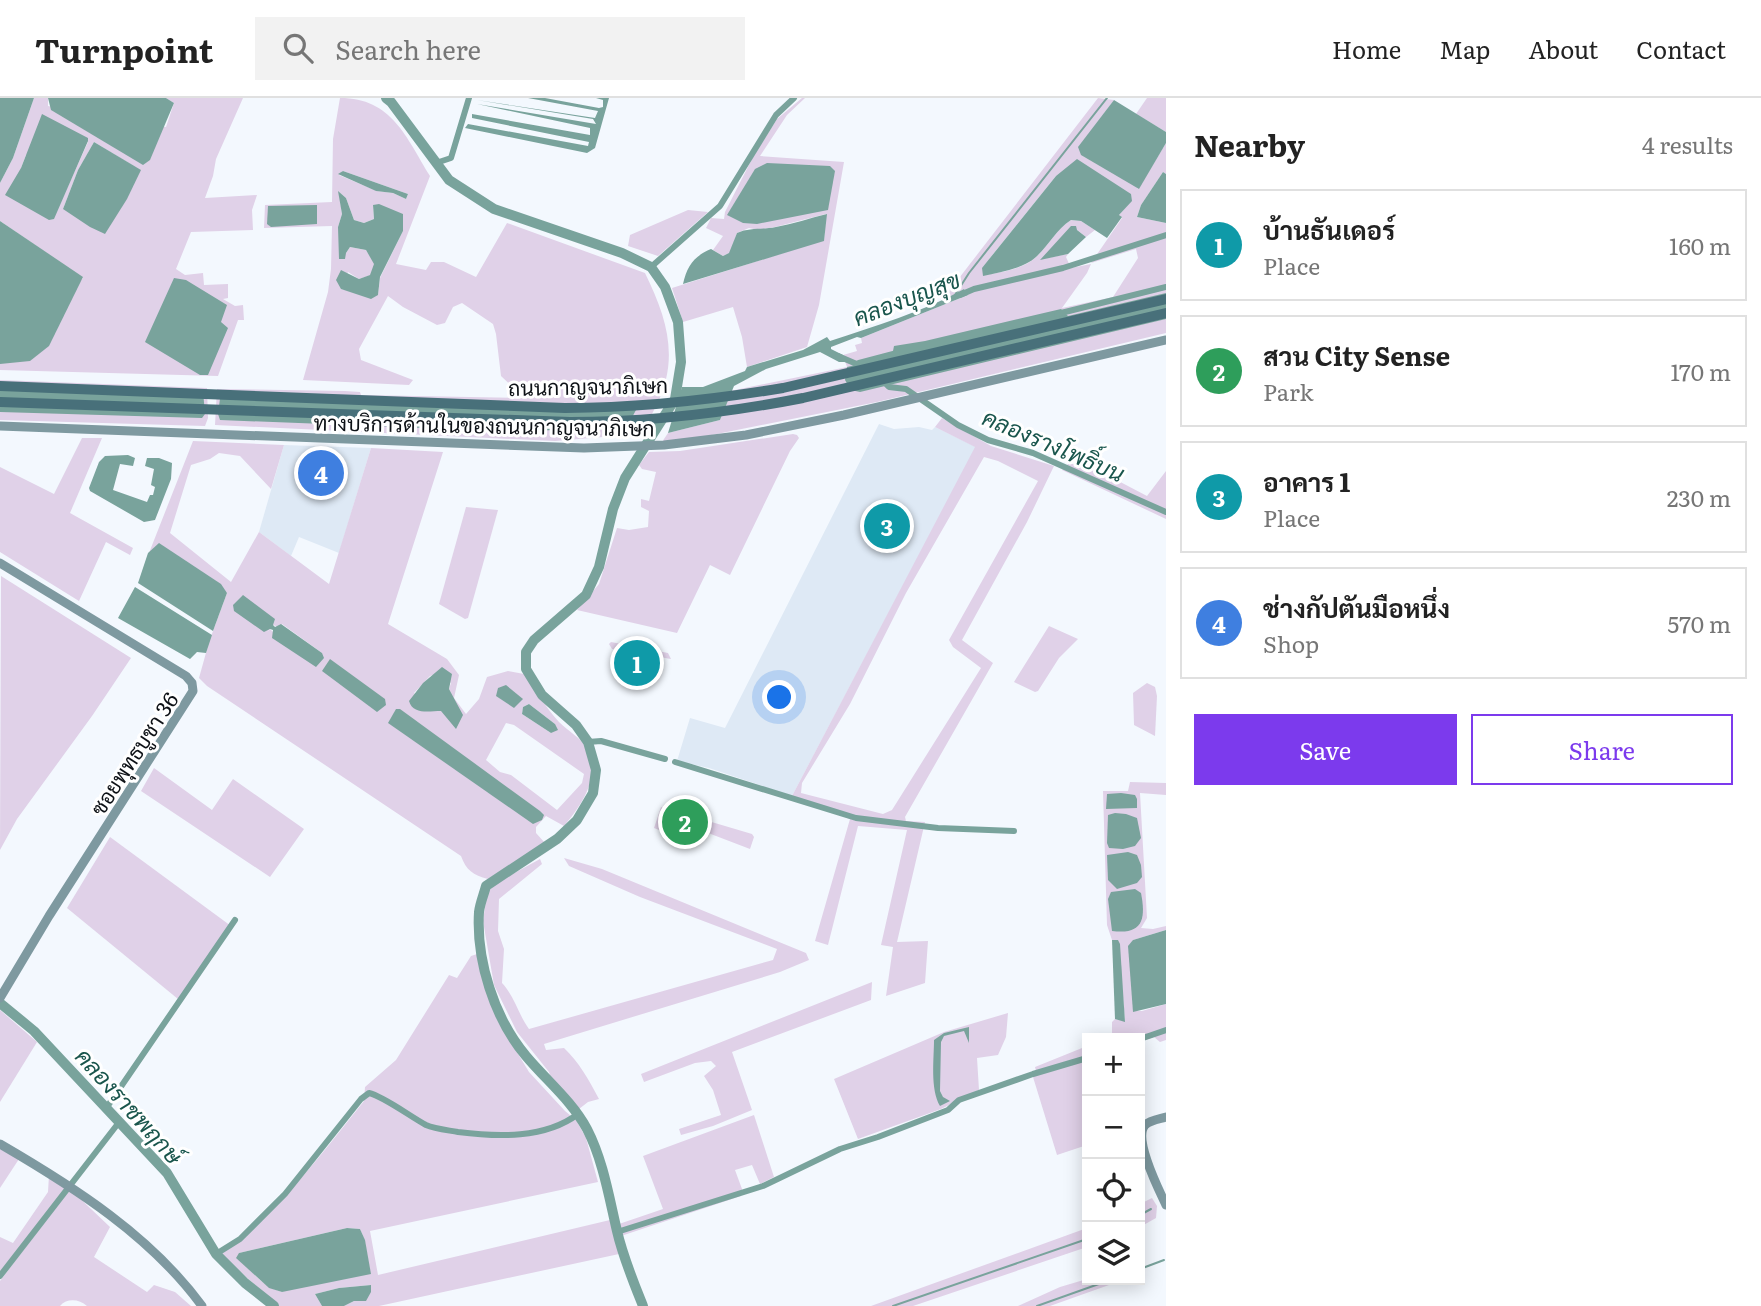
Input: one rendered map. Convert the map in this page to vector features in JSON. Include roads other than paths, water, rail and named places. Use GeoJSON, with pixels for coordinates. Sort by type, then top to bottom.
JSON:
{"type":"FeatureCollection","features":[{"type":"Feature","properties":{"kind":"highway","name":"ถนนกาญจนาภิเษก"},"geometry":{"type":"LineString","coordinates":[[0,386],[565,408],[650,405],[730,397],[783,388],[1166,299]]}},
{"type":"Feature","properties":{"kind":"highway","name":"ถนนกาญจนาภิเษก"},"geometry":{"type":"LineString","coordinates":[[0,402],[570,422],[657,419],[728,411],[803,398],[1166,313]]}},
{"type":"Feature","properties":{"kind":"main road","name":"ทางบริการด้านในของถนนกาญจนาภิเษก"},"geometry":{"type":"LineString","coordinates":[[0,426],[592,448],[698,442],[746,435],[871,409],[1166,340]]}},
{"type":"Feature","properties":{"kind":"main road","name":"ซอยพุทธบูชา 36"},"geometry":{"type":"LineString","coordinates":[[0,563],[186,676],[192,683],[193,691],[43,925],[1,996]]}},
{"type":"Feature","properties":{"kind":"main road"},"geometry":{"type":"LineString","coordinates":[[1166,1117],[1149,1122],[1142,1129],[1141,1136],[1166,1205]]}},
{"type":"Feature","properties":{"kind":"main road"},"geometry":{"type":"LineString","coordinates":[[0,1144],[98,1206],[181,1278],[202,1306]]}},
{"type":"Feature","properties":{"kind":"waterway"},"geometry":{"type":"LineString","coordinates":[[386,98],[449,180],[494,209],[622,253],[651,267],[665,287],[678,322],[681,362],[675,399],[625,478],[613,509],[599,567],[586,595],[534,640],[526,652],[526,669],[542,695],[576,725],[588,742],[596,770],[593,793],[577,820],[557,839],[486,886],[479,912],[484,969],[496,1006],[515,1041],[581,1119],[593,1141],[622,1250],[643,1306]]}},
{"type":"Feature","properties":{"kind":"waterway"},"geometry":{"type":"LineString","coordinates":[[436,163],[451,158],[469,98]]}},
{"type":"Feature","properties":{"kind":"waterway"},"geometry":{"type":"LineString","coordinates":[[651,267],[720,206],[776,115],[794,98]]}},
{"type":"Feature","properties":{"kind":"waterway"},"geometry":{"type":"LineString","coordinates":[[955,295],[969,273],[1107,98]]}},
{"type":"Feature","properties":{"kind":"waterway","name":"คลองบุญสุข"},"geometry":{"type":"LineString","coordinates":[[960,295],[974,289],[1063,268],[1166,235]]}},
{"type":"Feature","properties":{"kind":"waterway"},"geometry":{"type":"LineString","coordinates":[[1057,314],[1166,287]]}},
{"type":"Feature","properties":{"kind":"waterway"},"geometry":{"type":"LineString","coordinates":[[859,363],[897,353]]}},
{"type":"Feature","properties":{"kind":"waterway","name":"คลองรางโพธิ์บน"},"geometry":{"type":"LineString","coordinates":[[838,356],[866,368]]}},
{"type":"Feature","properties":{"kind":"waterway","name":"คลองรางโพธิ์บน"},"geometry":{"type":"LineString","coordinates":[[883,381],[889,387],[906,389],[958,425],[988,440],[1033,453],[1166,512]]}},
{"type":"Feature","properties":{"kind":"waterway"},"geometry":{"type":"LineString","coordinates":[[588,742],[601,741],[665,759]]}},
{"type":"Feature","properties":{"kind":"waterway"},"geometry":{"type":"LineString","coordinates":[[675,762],[856,818],[938,828],[1014,831]]}},
{"type":"Feature","properties":{"kind":"waterway"},"geometry":{"type":"LineString","coordinates":[[107,1107],[235,920]]}},
{"type":"Feature","properties":{"kind":"waterway","name":"คลองราชพฤกษ์"},"geometry":{"type":"LineString","coordinates":[[0,1003],[34,1031],[167,1173],[216,1254],[245,1283],[274,1306]]}},
{"type":"Feature","properties":{"kind":"waterway"},"geometry":{"type":"LineString","coordinates":[[1145,1037],[1166,1030]]}},
{"type":"Feature","properties":{"kind":"waterway"},"geometry":{"type":"LineString","coordinates":[[617,1232],[763,1186],[840,1149],[948,1110],[959,1100],[1082,1059]]}},
{"type":"Feature","properties":{"kind":"waterway"},"geometry":{"type":"LineString","coordinates":[[216,1254],[240,1239],[285,1194],[361,1099],[369,1093],[426,1125],[473,1134],[536,1132],[551,1128],[578,1114]]}},
{"type":"Feature","properties":{"kind":"waterway"},"geometry":{"type":"LineString","coordinates":[[0,1276],[120,1121]]}},
{"type":"Feature","properties":{"kind":"waterway"},"geometry":{"type":"LineString","coordinates":[[1145,1212],[1151,1209]]}},
{"type":"Feature","properties":{"kind":"waterway"},"geometry":{"type":"LineString","coordinates":[[893,1306],[1082,1241]]}},
{"type":"Feature","properties":{"kind":"waterway"},"geometry":{"type":"LineString","coordinates":[[1145,1267],[1164,1260]]}},
{"type":"Feature","properties":{"kind":"waterway"},"geometry":{"type":"LineString","coordinates":[[1037,1306],[1096,1285]]}},
{"type":"Feature","properties":{"kind":"place","name":"ช่างกัปตันมือหนึ่ง"},"geometry":{"type":"Point","coordinates":[321,473]}},
{"type":"Feature","properties":{"kind":"place","name":"อาคาร 1"},"geometry":{"type":"Point","coordinates":[887,526]}},
{"type":"Feature","properties":{"kind":"place","name":"บ้านธันเดอร์"},"geometry":{"type":"Point","coordinates":[637,663]}},
{"type":"Feature","properties":{"kind":"place","name":"สวน City Sense"},"geometry":{"type":"Point","coordinates":[685,822]}}]}
